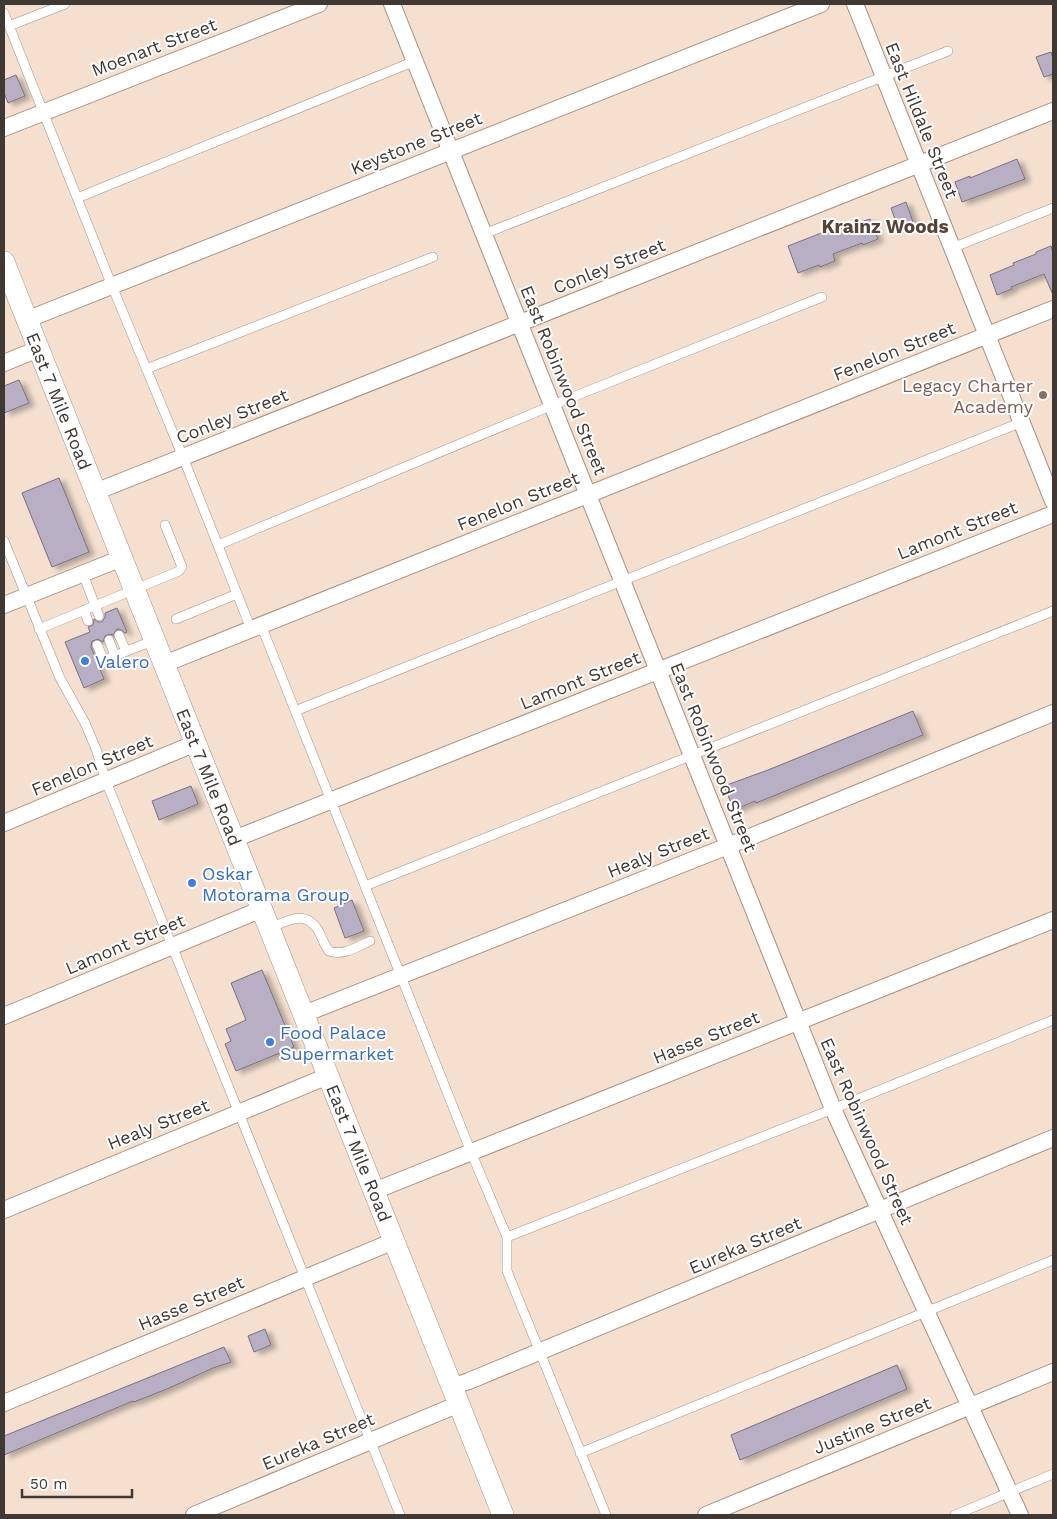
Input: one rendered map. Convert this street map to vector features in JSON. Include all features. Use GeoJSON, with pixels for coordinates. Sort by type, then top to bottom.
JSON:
{"type":"FeatureCollection","features":[{"type":"Feature","properties":{"kind":"street","name":"Moenart Street"},"geometry":{"type":"LineString","coordinates":[[4,128],[319,4]]}},
{"type":"Feature","properties":{"kind":"street","name":"East Robinwood Street"},"geometry":{"type":"LineString","coordinates":[[392,4],[833,1109],[1020,1515]]}},
{"type":"Feature","properties":{"kind":"street","name":"Keystone Street"},"geometry":{"type":"LineString","coordinates":[[26,320],[821,4]]}},
{"type":"Feature","properties":{"kind":"street","name":"East Hildale Street"},"geometry":{"type":"LineString","coordinates":[[854,4],[1053,501]]}},
{"type":"Feature","properties":{"kind":"street","name":"Conley Street"},"geometry":{"type":"LineString","coordinates":[[95,492],[1053,111]]}},
{"type":"Feature","properties":{"kind":"street","name":"East 7 Mile Road"},"geometry":{"type":"LineString","coordinates":[[4,262],[503,1515]]}},
{"type":"Feature","properties":{"kind":"street","name":"Fenelon Street"},"geometry":{"type":"LineString","coordinates":[[164,664],[1053,309]]}},
{"type":"Feature","properties":{"kind":"street"},"geometry":{"type":"LineString","coordinates":[[4,363],[38,349]]}},
{"type":"Feature","properties":{"kind":"street","name":"Lamont Street"},"geometry":{"type":"LineString","coordinates":[[234,839],[1053,514]]}},
{"type":"Feature","properties":{"kind":"street"},"geometry":{"type":"LineString","coordinates":[[4,605],[122,558]]}},
{"type":"Feature","properties":{"kind":"street","name":"Healy Street"},"geometry":{"type":"LineString","coordinates":[[304,1014],[728,846],[1053,714]]}},
{"type":"Feature","properties":{"kind":"street","name":"Fenelon Street"},"geometry":{"type":"LineString","coordinates":[[4,823],[196,743]]}},
{"type":"Feature","properties":{"kind":"street","name":"Lamont Street"},"geometry":{"type":"LineString","coordinates":[[4,1016],[173,946],[266,919]]}},
{"type":"Feature","properties":{"kind":"street","name":"Hasse Street"},"geometry":{"type":"LineString","coordinates":[[374,1191],[1053,920]]}},
{"type":"Feature","properties":{"kind":"street","name":"Healy Street"},"geometry":{"type":"LineString","coordinates":[[4,1210],[328,1076]]}},
{"type":"Feature","properties":{"kind":"street","name":"Eureka Street"},"geometry":{"type":"LineString","coordinates":[[194,1515],[370,1441],[455,1396],[469,1381],[1053,1138]]}},
{"type":"Feature","properties":{"kind":"street","name":"Hasse Street"},"geometry":{"type":"LineString","coordinates":[[4,1403],[394,1241]]}},
{"type":"Feature","properties":{"kind":"street","name":"Justine Street"},"geometry":{"type":"LineString","coordinates":[[706,1515],[1053,1372]]}},
{"type":"Feature","properties":{"kind":"lane"},"geometry":{"type":"LineString","coordinates":[[9,26],[65,4]]}},
{"type":"Feature","properties":{"kind":"lane"},"geometry":{"type":"LineString","coordinates":[[4,13],[237,594],[256,627],[295,711],[400,976],[507,1237],[507,1271],[606,1515]]}},
{"type":"Feature","properties":{"kind":"lane"},"geometry":{"type":"LineString","coordinates":[[484,234],[948,51]]}},
{"type":"Feature","properties":{"kind":"lane"},"geometry":{"type":"LineString","coordinates":[[77,198],[415,62]]}},
{"type":"Feature","properties":{"kind":"lane"},"geometry":{"type":"LineString","coordinates":[[952,248],[1053,208]]}},
{"type":"Feature","properties":{"kind":"lane"},"geometry":{"type":"LineString","coordinates":[[146,368],[433,257]]}},
{"type":"Feature","properties":{"kind":"lane"},"geometry":{"type":"LineString","coordinates":[[218,545],[553,405],[822,296]]}},
{"type":"Feature","properties":{"kind":"lane"},"geometry":{"type":"LineString","coordinates":[[295,711],[1022,422]]}},
{"type":"Feature","properties":{"kind":"lane"},"geometry":{"type":"LineString","coordinates":[[40,628],[182,569],[166,525]]}},
{"type":"Feature","properties":{"kind":"lane"},"geometry":{"type":"LineString","coordinates":[[4,541],[60,678],[85,723],[96,749],[106,781],[400,1515]]}},
{"type":"Feature","properties":{"kind":"lane"},"geometry":{"type":"LineString","coordinates":[[83,574],[99,616]]}},
{"type":"Feature","properties":{"kind":"lane"},"geometry":{"type":"LineString","coordinates":[[176,619],[237,594]]}},
{"type":"Feature","properties":{"kind":"lane"},"geometry":{"type":"LineString","coordinates":[[105,602],[109,611]]}},
{"type":"Feature","properties":{"kind":"lane"},"geometry":{"type":"LineString","coordinates":[[84,610],[88,621]]}},
{"type":"Feature","properties":{"kind":"lane"},"geometry":{"type":"LineString","coordinates":[[365,886],[1053,611]]}},
{"type":"Feature","properties":{"kind":"lane"},"geometry":{"type":"LineString","coordinates":[[119,635],[126,651]]}},
{"type":"Feature","properties":{"kind":"lane"},"geometry":{"type":"LineString","coordinates":[[109,640],[115,656]]}},
{"type":"Feature","properties":{"kind":"lane"},"geometry":{"type":"LineString","coordinates":[[97,645],[104,660],[155,640]]}},
{"type":"Feature","properties":{"kind":"lane"},"geometry":{"type":"LineString","coordinates":[[266,919],[300,917],[309,920],[318,930],[329,951],[336,954],[370,941]]}},
{"type":"Feature","properties":{"kind":"lane"},"geometry":{"type":"LineString","coordinates":[[507,1237],[1053,1020]]}},
{"type":"Feature","properties":{"kind":"lane"},"geometry":{"type":"LineString","coordinates":[[580,1453],[1053,1260]]}},
{"type":"Feature","properties":{"kind":"lane"},"geometry":{"type":"LineString","coordinates":[[955,1515],[1053,1474]]}},
{"type":"Feature","properties":{"kind":"building"},"geometry":{"type":"Polygon","coordinates":[[[1051,52],[1053,74],[1044,77],[1036,57],[1051,52]]]}},
{"type":"Feature","properties":{"kind":"building"},"geometry":{"type":"Polygon","coordinates":[[[16,75],[25,96],[8,103],[4,93],[4,80],[16,75]]]}},
{"type":"Feature","properties":{"kind":"building"},"geometry":{"type":"Polygon","coordinates":[[[1017,159],[1025,179],[962,202],[955,182],[1017,159]]]}},
{"type":"Feature","properties":{"kind":"building"},"geometry":{"type":"Polygon","coordinates":[[[906,202],[913,222],[898,228],[891,208],[906,202]]]}},
{"type":"Feature","properties":{"kind":"building"},"geometry":{"type":"Polygon","coordinates":[[[870,219],[878,239],[833,254],[835,261],[798,273],[788,246],[824,232],[825,234],[870,219]]]}},
{"type":"Feature","properties":{"kind":"building"},"geometry":{"type":"Polygon","coordinates":[[[1051,246],[1053,253],[1053,295],[1044,274],[1011,287],[1012,289],[997,295],[990,275],[1051,246]]]}},
{"type":"Feature","properties":{"kind":"building"},"geometry":{"type":"Polygon","coordinates":[[[19,380],[29,403],[4,413],[4,386],[19,380]]]}},
{"type":"Feature","properties":{"kind":"building"},"geometry":{"type":"Polygon","coordinates":[[[59,478],[89,552],[52,567],[22,493],[59,478]]]}},
{"type":"Feature","properties":{"kind":"building"},"geometry":{"type":"Polygon","coordinates":[[[117,608],[127,632],[125,633],[117,629],[113,635],[105,636],[103,642],[98,639],[92,641],[91,647],[104,679],[84,688],[65,642],[90,632],[88,627],[93,625],[94,619],[102,622],[105,613],[117,608]]]}},
{"type":"Feature","properties":{"kind":"building"},"geometry":{"type":"Polygon","coordinates":[[[913,711],[923,735],[756,803],[755,801],[734,810],[724,786],[913,711]]]}},
{"type":"Feature","properties":{"kind":"building"},"geometry":{"type":"Polygon","coordinates":[[[191,786],[198,804],[159,820],[152,801],[191,786]]]}},
{"type":"Feature","properties":{"kind":"building"},"geometry":{"type":"Polygon","coordinates":[[[352,900],[364,931],[345,938],[334,908],[352,900]]]}},
{"type":"Feature","properties":{"kind":"building"},"geometry":{"type":"Polygon","coordinates":[[[262,970],[294,1047],[236,1071],[225,1044],[231,1041],[226,1029],[246,1020],[231,983],[262,970]]]}},
{"type":"Feature","properties":{"kind":"building"},"geometry":{"type":"Polygon","coordinates":[[[265,1329],[271,1345],[254,1352],[248,1336],[265,1329]]]}},
{"type":"Feature","properties":{"kind":"building"},"geometry":{"type":"Polygon","coordinates":[[[224,1347],[231,1362],[4,1455],[4,1436],[224,1347]]]}},
{"type":"Feature","properties":{"kind":"building"},"geometry":{"type":"Polygon","coordinates":[[[897,1365],[907,1389],[740,1460],[731,1435],[897,1365]]]}},
{"type":"Feature","properties":{"kind":"place","name":"Legacy Charter Academy"},"geometry":{"type":"Point","coordinates":[1043,395]}},
{"type":"Feature","properties":{"kind":"place","name":"Valero"},"geometry":{"type":"Point","coordinates":[85,661]}},
{"type":"Feature","properties":{"kind":"place","name":"Oskar Motorama Group"},"geometry":{"type":"Point","coordinates":[192,883]}},
{"type":"Feature","properties":{"kind":"place","name":"Food Palace Supermarket"},"geometry":{"type":"Point","coordinates":[270,1042]}},
{"type":"Feature","properties":{"kind":"district","name":"Krainz Woods"},"geometry":{"type":"Point","coordinates":[885,226]}}]}
